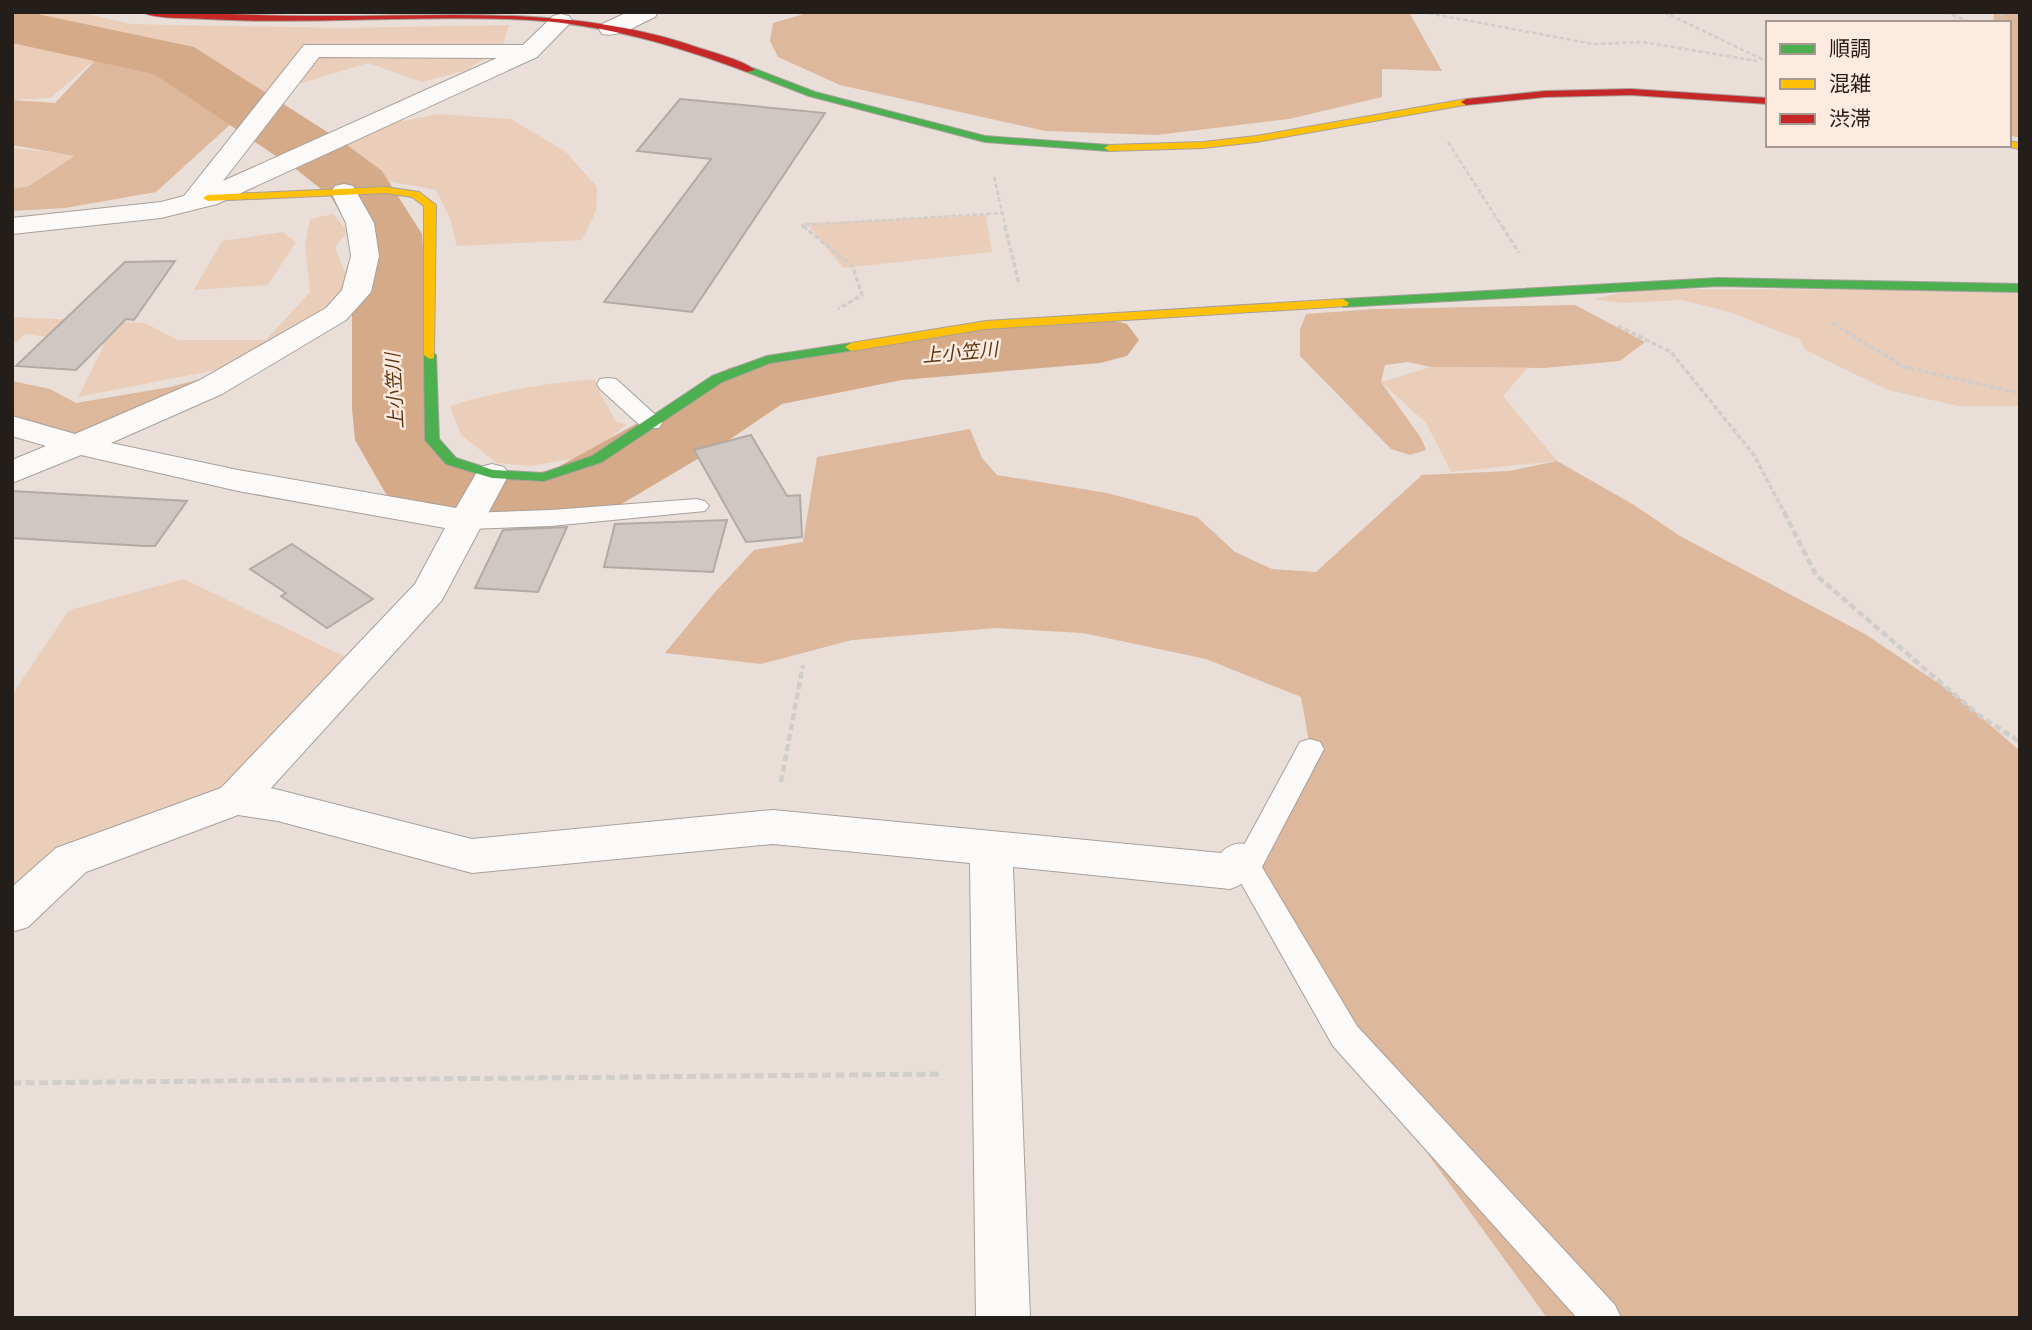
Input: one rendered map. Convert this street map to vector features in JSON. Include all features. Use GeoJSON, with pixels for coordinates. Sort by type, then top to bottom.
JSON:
{"type":"FeatureCollection","features":[{"type":"Feature","properties":{"kind":"street"},"geometry":{"type":"LineString","coordinates":[[146,12],[218,18],[336,19],[478,15],[561,21],[643,34],[717,57],[812,94],[985,139],[1093,149],[1203,145],[1256,139],[1427,108],[1545,94],[1631,92],[1766,101]]}},
{"type":"Feature","properties":{"kind":"street"},"geometry":{"type":"LineString","coordinates":[[610,29],[647,12]]}},
{"type":"Feature","properties":{"kind":"street"},"geometry":{"type":"LineString","coordinates":[[12,226],[161,210],[200,200],[529,52],[561,21]]}},
{"type":"Feature","properties":{"kind":"street"},"geometry":{"type":"LineString","coordinates":[[200,200],[312,50],[529,52]]}},
{"type":"Feature","properties":{"kind":"street"},"geometry":{"type":"LineString","coordinates":[[200,200],[385,190],[415,194],[430,205],[428,291],[432,440],[479,498]]}},
{"type":"Feature","properties":{"kind":"street"},"geometry":{"type":"LineString","coordinates":[[12,473],[211,387],[336,314],[356,292],[365,256],[360,223],[334,193]]}},
{"type":"Feature","properties":{"kind":"street"},"geometry":{"type":"LineString","coordinates":[[12,426],[77,445],[246,482],[479,498],[597,459],[717,379],[767,360],[986,325],[1542,290],[1718,282],[2020,288]]}},
{"type":"Feature","properties":{"kind":"street"},"geometry":{"type":"LineString","coordinates":[[12,914],[71,860],[236,799],[429,591],[479,498]]}},
{"type":"Feature","properties":{"kind":"street"},"geometry":{"type":"LineString","coordinates":[[236,799],[278,805],[472,856],[773,827],[1230,871],[1244,863]]}},
{"type":"Feature","properties":{"kind":"street"},"geometry":{"type":"LineString","coordinates":[[991,846],[1003,1318]]}},
{"type":"Feature","properties":{"kind":"lane"},"geometry":{"type":"LineString","coordinates":[[608,384],[651,423]]}},
{"type":"Feature","properties":{"kind":"lane"},"geometry":{"type":"LineString","coordinates":[[479,498],[551,518],[697,506]]}},
{"type":"Feature","properties":{"kind":"lane"},"geometry":{"type":"LineString","coordinates":[[1310,749],[1244,863],[1345,1036],[1602,1318]]}},
{"type":"Feature","properties":{"kind":"path"},"geometry":{"type":"LineString","coordinates":[[1422,12],[1593,44],[1643,42],[1766,63]]}},
{"type":"Feature","properties":{"kind":"path"},"geometry":{"type":"LineString","coordinates":[[1664,12],[1766,62]]}},
{"type":"Feature","properties":{"kind":"path"},"geometry":{"type":"LineString","coordinates":[[1946,12],[1967,21]]}},
{"type":"Feature","properties":{"kind":"path"},"geometry":{"type":"LineString","coordinates":[[1427,108],[1542,290]]}},
{"type":"Feature","properties":{"kind":"path"},"geometry":{"type":"LineString","coordinates":[[985,139],[1028,323]]}},
{"type":"Feature","properties":{"kind":"path"},"geometry":{"type":"LineString","coordinates":[[830,313],[862,295],[853,267],[802,225],[1003,214]]}},
{"type":"Feature","properties":{"kind":"path"},"geometry":{"type":"LineString","coordinates":[[1766,283],[1904,367],[2020,393]]}},
{"type":"Feature","properties":{"kind":"path"},"geometry":{"type":"LineString","coordinates":[[1612,324],[1671,352],[1754,455],[1816,575],[1977,714],[2020,742]]}},
{"type":"Feature","properties":{"kind":"path"},"geometry":{"type":"LineString","coordinates":[[773,827],[803,665]]}},
{"type":"Feature","properties":{"kind":"path"},"geometry":{"type":"LineString","coordinates":[[12,1083],[997,1073]]}},
{"type":"Feature","properties":{"kind":"shaded area"},"geometry":{"type":"Polygon","coordinates":[[[12,12],[78,12],[131,24],[339,28],[509,25],[503,46],[467,70],[422,82],[368,63],[262,95],[91,63],[51,98],[12,100],[12,12]]]}},
{"type":"Feature","properties":{"kind":"shaded area"},"geometry":{"type":"Polygon","coordinates":[[[811,12],[1409,12],[1442,71],[1382,69],[1382,97],[1289,119],[1157,135],[1045,131],[840,85],[778,57],[770,41],[773,23],[811,12]]]}},
{"type":"Feature","properties":{"kind":"shaded area"},"geometry":{"type":"Polygon","coordinates":[[[1994,12],[2020,12],[2020,138],[2011,136],[2011,21],[1993,21],[1994,12]]]}},
{"type":"Feature","properties":{"kind":"shaded area"},"geometry":{"type":"Polygon","coordinates":[[[103,52],[163,67],[211,99],[233,122],[156,192],[65,208],[12,211],[12,189],[29,186],[75,156],[12,145],[12,100],[55,103],[103,52]]]}},
{"type":"Feature","properties":{"kind":"shaded area"},"geometry":{"type":"Polygon","coordinates":[[[438,114],[511,119],[565,151],[597,187],[596,211],[582,240],[457,246],[450,218],[436,190],[366,177],[340,148],[343,137],[438,114]]]}},
{"type":"Feature","properties":{"kind":"shaded area"},"geometry":{"type":"Polygon","coordinates":[[[12,148],[87,156],[29,186],[12,189],[12,148]]]}},
{"type":"Feature","properties":{"kind":"shaded area"},"geometry":{"type":"Polygon","coordinates":[[[333,214],[348,231],[335,247],[347,277],[337,297],[315,315],[231,367],[78,397],[104,345],[26,334],[12,345],[12,317],[145,323],[178,340],[266,340],[310,292],[305,245],[310,219],[333,214]]]}},
{"type":"Feature","properties":{"kind":"shaded area"},"geometry":{"type":"Polygon","coordinates":[[[986,215],[992,252],[843,268],[807,223],[986,215]]]}},
{"type":"Feature","properties":{"kind":"shaded area"},"geometry":{"type":"Polygon","coordinates":[[[283,232],[296,242],[268,285],[194,290],[222,241],[283,232]]]}},
{"type":"Feature","properties":{"kind":"shaded area"},"geometry":{"type":"Polygon","coordinates":[[[1640,289],[2020,290],[2020,406],[1958,406],[1888,390],[1805,350],[1799,339],[1729,312],[1682,300],[1623,303],[1593,299],[1640,289]]]}},
{"type":"Feature","properties":{"kind":"shaded area"},"geometry":{"type":"Polygon","coordinates":[[[1575,305],[1645,342],[1620,361],[1544,368],[1431,367],[1408,362],[1385,365],[1381,382],[1421,438],[1426,450],[1410,455],[1391,449],[1300,356],[1300,330],[1306,314],[1374,309],[1575,305]]]}},
{"type":"Feature","properties":{"kind":"shaded area"},"geometry":{"type":"Polygon","coordinates":[[[1431,367],[1527,368],[1503,396],[1557,461],[1451,472],[1426,423],[1381,382],[1431,367]]]}},
{"type":"Feature","properties":{"kind":"shaded area"},"geometry":{"type":"Polygon","coordinates":[[[208,377],[82,439],[12,418],[12,381],[50,389],[76,403],[170,387],[208,377]]]}},
{"type":"Feature","properties":{"kind":"shaded area"},"geometry":{"type":"Polygon","coordinates":[[[595,379],[616,422],[627,424],[588,456],[530,466],[497,463],[461,435],[450,406],[522,388],[595,379]]]}},
{"type":"Feature","properties":{"kind":"shaded area"},"geometry":{"type":"Polygon","coordinates":[[[970,429],[982,458],[997,475],[1107,493],[1197,517],[1235,552],[1272,569],[1316,572],[1422,475],[1509,471],[1557,461],[1634,505],[1680,536],[1865,634],[1956,695],[2020,751],[2020,1318],[1547,1318],[1385,1095],[1242,859],[1314,770],[1301,697],[1206,659],[1083,633],[996,628],[852,640],[761,664],[665,653],[754,550],[803,542],[817,457],[970,429]]]}},
{"type":"Feature","properties":{"kind":"shaded area"},"geometry":{"type":"Polygon","coordinates":[[[184,579],[360,664],[236,799],[68,858],[12,909],[12,695],[69,610],[184,579]]]}},
{"type":"Feature","properties":{"kind":"building"},"geometry":{"type":"Polygon","coordinates":[[[680,99],[825,113],[692,312],[604,302],[711,159],[637,151],[680,99]]]}},
{"type":"Feature","properties":{"kind":"building"},"geometry":{"type":"Polygon","coordinates":[[[175,261],[134,320],[126,319],[76,370],[16,366],[125,262],[175,261]]]}},
{"type":"Feature","properties":{"kind":"building"},"geometry":{"type":"Polygon","coordinates":[[[751,435],[787,496],[800,495],[802,537],[746,542],[694,450],[751,435]]]}},
{"type":"Feature","properties":{"kind":"building"},"geometry":{"type":"Polygon","coordinates":[[[12,491],[187,501],[155,546],[144,546],[12,538],[12,491]]]}},
{"type":"Feature","properties":{"kind":"building"},"geometry":{"type":"Polygon","coordinates":[[[727,520],[713,572],[604,567],[615,524],[727,520]]]}},
{"type":"Feature","properties":{"kind":"building"},"geometry":{"type":"Polygon","coordinates":[[[567,527],[538,592],[475,588],[503,530],[567,527]]]}},
{"type":"Feature","properties":{"kind":"building"},"geometry":{"type":"Polygon","coordinates":[[[292,544],[373,599],[327,628],[281,596],[286,593],[250,569],[292,544]]]}},
{"type":"Feature","properties":{"kind":"waterway","name":"上小笠川"},"geometry":{"type":"LineString","coordinates":[[12,26],[173,60],[320,156],[358,185],[387,234],[393,408],[397,440],[416,475],[460,495],[532,503],[587,487],[694,426],[757,385],[902,357],[1100,340]]}},
{"type":"Feature","properties":{"kind":"traffic: fast"},"geometry":{"type":"LineString","coordinates":[[750,70],[812,94],[985,139],[1109,148]]}},
{"type":"Feature","properties":{"kind":"traffic: fast"},"geometry":{"type":"LineString","coordinates":[[1343,303],[1718,282],[2020,288]]}},
{"type":"Feature","properties":{"kind":"traffic: fast"},"geometry":{"type":"LineString","coordinates":[[430,355],[432,440],[451,461],[492,474],[544,477],[597,459],[717,379],[767,360],[851,347]]}},
{"type":"Feature","properties":{"kind":"traffic: slow"},"geometry":{"type":"LineString","coordinates":[[1109,148],[1203,145],[1256,139],[1466,102]]}},
{"type":"Feature","properties":{"kind":"traffic: slow"},"geometry":{"type":"LineString","coordinates":[[2011,144],[2020,146]]}},
{"type":"Feature","properties":{"kind":"traffic: slow"},"geometry":{"type":"LineString","coordinates":[[208,198],[385,190],[415,194],[430,205],[430,355]]}},
{"type":"Feature","properties":{"kind":"traffic: slow"},"geometry":{"type":"LineString","coordinates":[[851,347],[986,325],[1343,303]]}},
{"type":"Feature","properties":{"kind":"traffic: jam"},"geometry":{"type":"LineString","coordinates":[[146,12],[265,19],[491,16],[569,21],[645,34],[750,70]]}},
{"type":"Feature","properties":{"kind":"traffic: jam"},"geometry":{"type":"LineString","coordinates":[[1466,102],[1545,94],[1631,92],[1766,101]]}}]}
